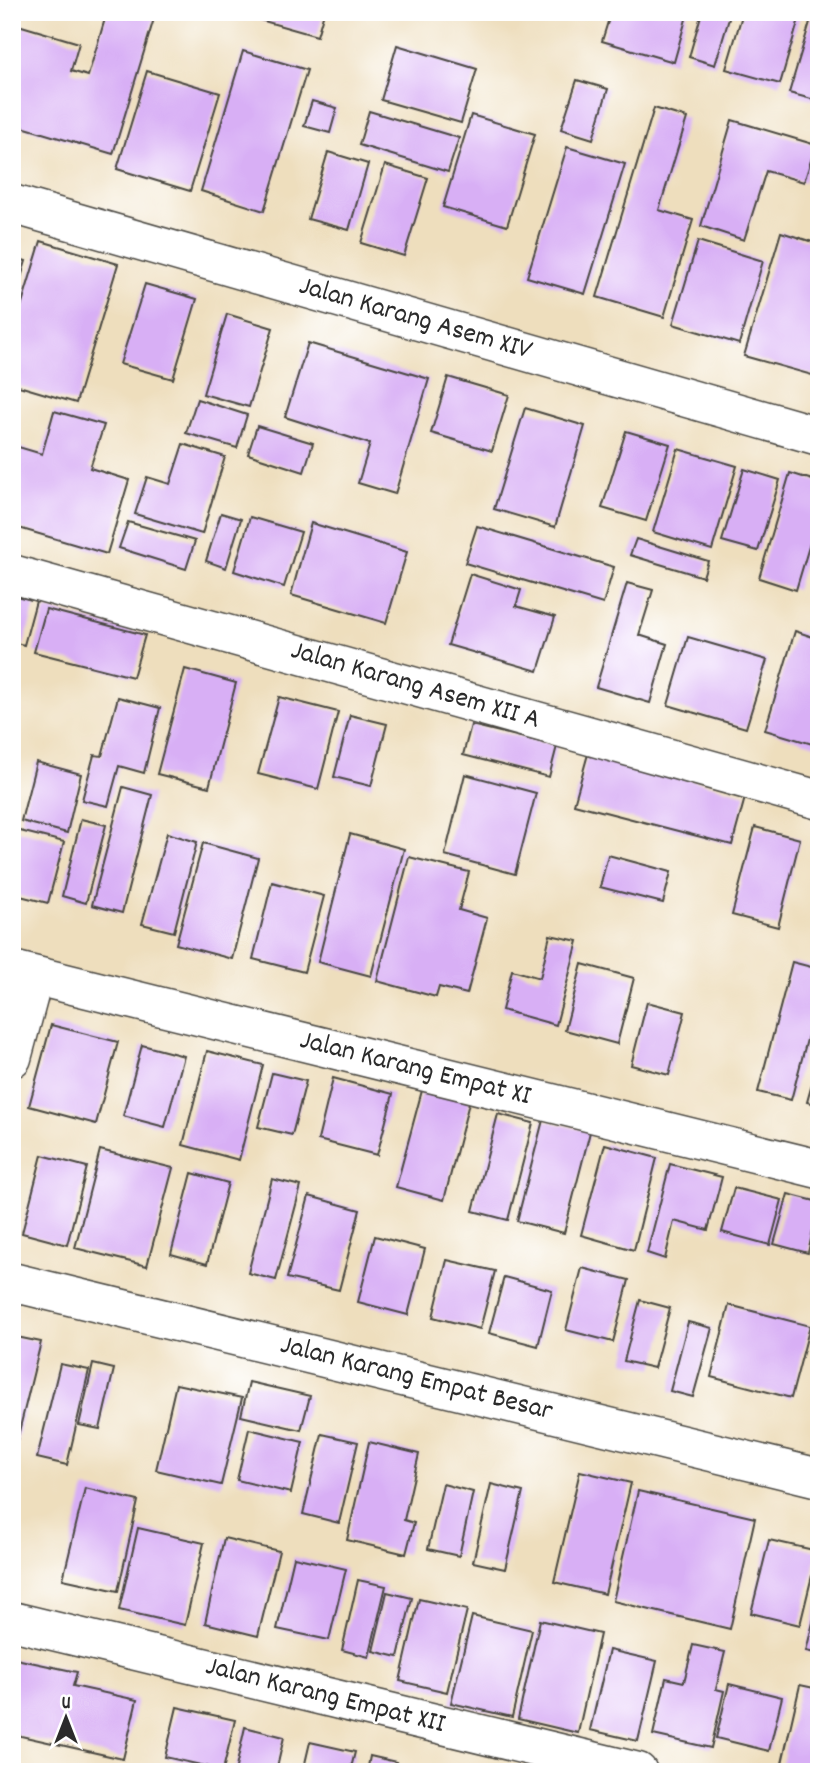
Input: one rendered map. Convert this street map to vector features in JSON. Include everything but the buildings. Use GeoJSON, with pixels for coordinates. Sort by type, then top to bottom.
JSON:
{"type":"FeatureCollection","features":[{"type":"Feature","properties":{"kind":"street","name":"Jalan Karang Asem XIV"},"geometry":{"type":"LineString","coordinates":[[12,204],[819,436]]}},
{"type":"Feature","properties":{"kind":"street","name":"Jalan Karang Asem XII A"},"geometry":{"type":"LineString","coordinates":[[12,574],[819,800]]}},
{"type":"Feature","properties":{"kind":"street"},"geometry":{"type":"LineString","coordinates":[[12,1058],[23,973]]}},
{"type":"Feature","properties":{"kind":"street","name":"Jalan Karang Empat XI"},"geometry":{"type":"LineString","coordinates":[[23,973],[819,1169]]}},
{"type":"Feature","properties":{"kind":"street","name":"Jalan Karang Empat Besar"},"geometry":{"type":"LineString","coordinates":[[12,1282],[819,1478]]}},
{"type":"Feature","properties":{"kind":"street","name":"Jalan Karang Empat XII"},"geometry":{"type":"LineString","coordinates":[[12,1621],[638,1772]]}}]}
